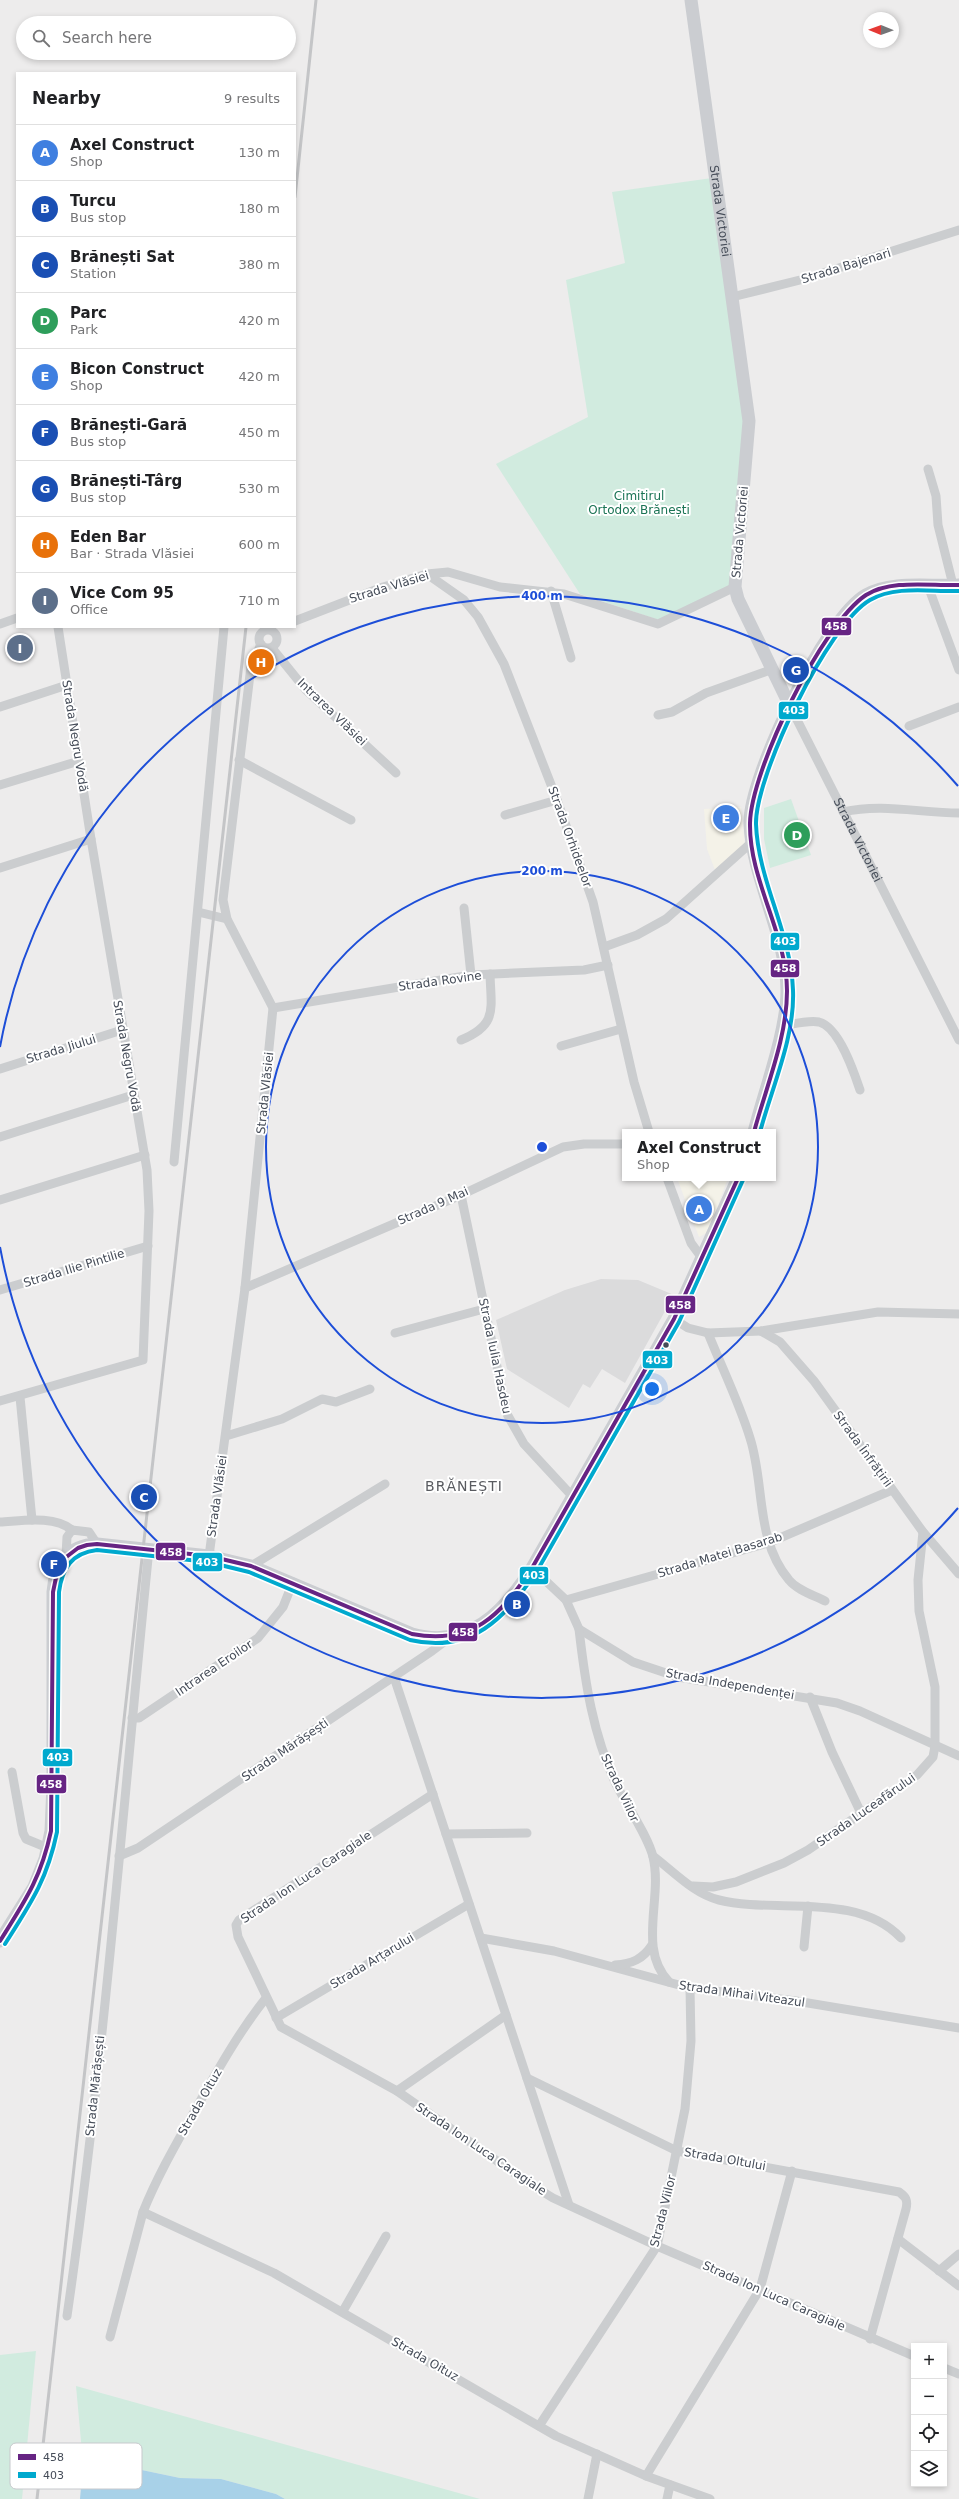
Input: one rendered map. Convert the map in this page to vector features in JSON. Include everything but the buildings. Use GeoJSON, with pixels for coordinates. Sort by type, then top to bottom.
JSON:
{"type":"FeatureCollection","features":[{"type":"Feature","properties":{"kind":"main road","name":"Strada Victoriei"},"geometry":{"type":"LineString","coordinates":[[691,0],[749,421],[734,587],[738,599],[790,706]]}},
{"type":"Feature","properties":{"kind":"main road"},"geometry":{"type":"LineString","coordinates":[[755,1129],[786,1007],[786,979],[752,842],[750,812],[754,795],[790,706],[822,645],[852,605],[867,594],[884,588],[956,585]]}},
{"type":"Feature","properties":{"kind":"main road"},"geometry":{"type":"LineString","coordinates":[[0,1941],[34,1887],[48,1848],[53,1800],[53,1592],[58,1568],[66,1555],[79,1547],[97,1544],[209,1556],[251,1566],[293,1582],[412,1634],[434,1639],[448,1639],[465,1634],[484,1622],[516,1590],[532,1568],[674,1318],[737,1181]]}},
{"type":"Feature","properties":{"kind":"street","name":"Strada Bajenari"},"geometry":{"type":"LineString","coordinates":[[732,296],[804,279],[959,230]]}},
{"type":"Feature","properties":{"kind":"street"},"geometry":{"type":"LineString","coordinates":[[928,469],[936,496],[938,525],[956,585]]}},
{"type":"Feature","properties":{"kind":"street","name":"Strada Vlăsiei"},"geometry":{"type":"LineString","coordinates":[[296,621],[354,597],[427,574],[460,574],[500,586],[551,591],[658,624],[734,587]]}},
{"type":"Feature","properties":{"kind":"street","name":"Strada Orhideelor"},"geometry":{"type":"LineString","coordinates":[[427,574],[464,600],[490,635],[504,664],[557,800],[593,902],[634,1082],[649,1129]]}},
{"type":"Feature","properties":{"kind":"street"},"geometry":{"type":"LineString","coordinates":[[928,586],[959,670]]}},
{"type":"Feature","properties":{"kind":"street"},"geometry":{"type":"LineString","coordinates":[[551,591],[571,658]]}},
{"type":"Feature","properties":{"kind":"street"},"geometry":{"type":"LineString","coordinates":[[0,624],[16,618]]}},
{"type":"Feature","properties":{"kind":"street","name":"Strada Negru Vodă"},"geometry":{"type":"LineString","coordinates":[[0,1401],[144,1360],[148,1246],[148,1190],[145,1155],[122,1030],[58,628]]}},
{"type":"Feature","properties":{"kind":"street"},"geometry":{"type":"LineString","coordinates":[[174,1162],[224,628]]}},
{"type":"Feature","properties":{"kind":"street"},"geometry":{"type":"LineString","coordinates":[[266,630],[278,630],[278,641],[272,648],[265,648],[261,644],[259,638],[261,633],[266,630]]}},
{"type":"Feature","properties":{"kind":"street"},"geometry":{"type":"LineString","coordinates":[[261,644],[251,666],[223,900],[227,918],[273,1008]]}},
{"type":"Feature","properties":{"kind":"street","name":"Intrarea Vlăsiei"},"geometry":{"type":"LineString","coordinates":[[272,648],[306,690],[396,773]]}},
{"type":"Feature","properties":{"kind":"street"},"geometry":{"type":"LineString","coordinates":[[658,716],[672,712],[706,693],[773,669]]}},
{"type":"Feature","properties":{"kind":"street"},"geometry":{"type":"LineString","coordinates":[[0,707],[67,685]]}},
{"type":"Feature","properties":{"kind":"street","name":"Strada Victoriei"},"geometry":{"type":"LineString","coordinates":[[790,706],[959,1040]]}},
{"type":"Feature","properties":{"kind":"street"},"geometry":{"type":"LineString","coordinates":[[909,726],[959,707]]}},
{"type":"Feature","properties":{"kind":"street"},"geometry":{"type":"LineString","coordinates":[[239,760],[350,820]]}},
{"type":"Feature","properties":{"kind":"street"},"geometry":{"type":"LineString","coordinates":[[0,785],[79,761]]}},
{"type":"Feature","properties":{"kind":"street"},"geometry":{"type":"LineString","coordinates":[[505,815],[557,800]]}},
{"type":"Feature","properties":{"kind":"street"},"geometry":{"type":"LineString","coordinates":[[843,812],[860,808],[882,808],[959,813]]}},
{"type":"Feature","properties":{"kind":"street"},"geometry":{"type":"LineString","coordinates":[[0,868],[91,840]]}},
{"type":"Feature","properties":{"kind":"street"},"geometry":{"type":"LineString","coordinates":[[604,946],[637,935],[666,919],[752,842]]}},
{"type":"Feature","properties":{"kind":"street"},"geometry":{"type":"LineString","coordinates":[[464,908],[471,975]]}},
{"type":"Feature","properties":{"kind":"street"},"geometry":{"type":"LineString","coordinates":[[198,912],[227,918]]}},
{"type":"Feature","properties":{"kind":"street","name":"Strada Rovine"},"geometry":{"type":"LineString","coordinates":[[273,1008],[471,975],[584,970],[608,965]]}},
{"type":"Feature","properties":{"kind":"street"},"geometry":{"type":"LineString","coordinates":[[461,1040],[480,1032],[488,1021],[491,1007],[490,974]]}},
{"type":"Feature","properties":{"kind":"street","name":"Strada Vlăsiei"},"geometry":{"type":"LineString","coordinates":[[209,1556],[245,1288],[273,1008]]}},
{"type":"Feature","properties":{"kind":"street"},"geometry":{"type":"LineString","coordinates":[[782,1026],[819,1022],[832,1030],[854,1073],[860,1090]]}},
{"type":"Feature","properties":{"kind":"street"},"geometry":{"type":"LineString","coordinates":[[561,1046],[621,1029]]}},
{"type":"Feature","properties":{"kind":"street","name":"Strada Jiului"},"geometry":{"type":"LineString","coordinates":[[0,1069],[122,1030]]}},
{"type":"Feature","properties":{"kind":"street"},"geometry":{"type":"LineString","coordinates":[[0,1137],[133,1095]]}},
{"type":"Feature","properties":{"kind":"street","name":"Strada 9 Mai"},"geometry":{"type":"LineString","coordinates":[[245,1288],[461,1195],[563,1147],[584,1144],[622,1144]]}},
{"type":"Feature","properties":{"kind":"street"},"geometry":{"type":"LineString","coordinates":[[0,1200],[145,1155]]}},
{"type":"Feature","properties":{"kind":"street"},"geometry":{"type":"LineString","coordinates":[[667,1181],[691,1243],[702,1258]]}},
{"type":"Feature","properties":{"kind":"street","name":"Strada Iulia Hasdeu"},"geometry":{"type":"LineString","coordinates":[[461,1195],[507,1414],[512,1426],[524,1444],[572,1497]]}},
{"type":"Feature","properties":{"kind":"street","name":"Strada Ilie Pintilie"},"geometry":{"type":"LineString","coordinates":[[0,1290],[148,1246]]}},
{"type":"Feature","properties":{"kind":"street"},"geometry":{"type":"LineString","coordinates":[[395,1332],[484,1309]]}},
{"type":"Feature","properties":{"kind":"street"},"geometry":{"type":"LineString","coordinates":[[674,1318],[688,1328],[708,1334],[761,1331],[878,1312],[959,1314]]}},
{"type":"Feature","properties":{"kind":"street","name":"Strada Înfrățirii"},"geometry":{"type":"LineString","coordinates":[[761,1331],[780,1342],[814,1381],[923,1532],[959,1574]]}},
{"type":"Feature","properties":{"kind":"street"},"geometry":{"type":"LineString","coordinates":[[708,1334],[750,1437],[756,1459],[768,1543],[789,1580],[797,1587],[825,1601]]}},
{"type":"Feature","properties":{"kind":"street"},"geometry":{"type":"LineString","coordinates":[[226,1436],[282,1419],[322,1399],[336,1402],[370,1389]]}},
{"type":"Feature","properties":{"kind":"street"},"geometry":{"type":"LineString","coordinates":[[20,1396],[32,1520]]}},
{"type":"Feature","properties":{"kind":"street"},"geometry":{"type":"LineString","coordinates":[[251,1566],[385,1484]]}},
{"type":"Feature","properties":{"kind":"street","name":"Strada Matei Basarab"},"geometry":{"type":"LineString","coordinates":[[566,1600],[768,1543],[892,1490]]}},
{"type":"Feature","properties":{"kind":"street"},"geometry":{"type":"LineString","coordinates":[[0,1522],[32,1520],[63,1524],[72,1530],[89,1532],[97,1544]]}},
{"type":"Feature","properties":{"kind":"street"},"geometry":{"type":"LineString","coordinates":[[66,1555],[66,1537],[72,1530]]}},
{"type":"Feature","properties":{"kind":"street","name":"Strada Luceafărului"},"geometry":{"type":"LineString","coordinates":[[693,1886],[713,1887],[736,1882],[772,1868],[808,1850],[917,1775],[933,1757],[935,1746],[935,1687],[919,1612],[918,1580],[923,1532]]}},
{"type":"Feature","properties":{"kind":"street","name":"Strada Mărășești"},"geometry":{"type":"LineString","coordinates":[[67,2316],[87,2167],[149,1549]]}},
{"type":"Feature","properties":{"kind":"street"},"geometry":{"type":"LineString","coordinates":[[532,1568],[566,1600],[579,1629]]}},
{"type":"Feature","properties":{"kind":"street","name":"Intrarea Eroilor"},"geometry":{"type":"LineString","coordinates":[[132,1718],[139,1718],[258,1638],[283,1607],[293,1582]]}},
{"type":"Feature","properties":{"kind":"street","name":"Strada Independenței"},"geometry":{"type":"LineString","coordinates":[[579,1629],[633,1662],[662,1673],[810,1697],[837,1703],[860,1711],[959,1756]]}},
{"type":"Feature","properties":{"kind":"street","name":"Strada Viilor"},"geometry":{"type":"LineString","coordinates":[[579,1629],[583,1671],[596,1729],[616,1783],[653,1856],[655,1888],[652,1946],[657,1968],[670,1984]]}},
{"type":"Feature","properties":{"kind":"street","name":"Strada Mărășești"},"geometry":{"type":"LineString","coordinates":[[119,1856],[138,1848],[394,1677],[448,1639]]}},
{"type":"Feature","properties":{"kind":"street","name":"Strada Ion Luca Caragiale"},"geometry":{"type":"LineString","coordinates":[[394,1677],[569,2205]]}},
{"type":"Feature","properties":{"kind":"street"},"geometry":{"type":"LineString","coordinates":[[810,1697],[832,1752],[861,1813]]}},
{"type":"Feature","properties":{"kind":"street"},"geometry":{"type":"LineString","coordinates":[[12,1772],[23,1833],[26,1839],[48,1848]]}},
{"type":"Feature","properties":{"kind":"street","name":"Strada Ion Luca Caragiale"},"geometry":{"type":"LineString","coordinates":[[433,1794],[239,1920],[236,1930],[266,1998],[281,2026],[397,2091],[530,2184],[569,2205],[657,2246],[760,2289],[870,2339],[911,2355]]}},
{"type":"Feature","properties":{"kind":"street"},"geometry":{"type":"LineString","coordinates":[[446,1834],[527,1833]]}},
{"type":"Feature","properties":{"kind":"street"},"geometry":{"type":"LineString","coordinates":[[653,1856],[707,1896],[720,1900],[808,1906],[869,1917],[888,1926],[901,1938]]}},
{"type":"Feature","properties":{"kind":"street","name":"Strada Arțarului"},"geometry":{"type":"LineString","coordinates":[[276,2018],[469,1904]]}},
{"type":"Feature","properties":{"kind":"street"},"geometry":{"type":"LineString","coordinates":[[804,1947],[808,1906]]}},
{"type":"Feature","properties":{"kind":"street","name":"Strada Mihai Viteazul"},"geometry":{"type":"LineString","coordinates":[[481,1938],[554,1951],[670,1984],[690,1988],[796,2001],[959,2028]]}},
{"type":"Feature","properties":{"kind":"street"},"geometry":{"type":"LineString","coordinates":[[607,1965],[636,1961],[646,1955],[652,1946]]}},
{"type":"Feature","properties":{"kind":"street","name":"Strada Viilor"},"geometry":{"type":"LineString","coordinates":[[539,2426],[657,2246],[677,2151],[689,2077],[690,1988]]}},
{"type":"Feature","properties":{"kind":"street","name":"Strada Oituz"},"geometry":{"type":"LineString","coordinates":[[110,2337],[142,2212],[162,2170],[203,2096],[248,2020],[266,1998]]}},
{"type":"Feature","properties":{"kind":"street"},"geometry":{"type":"LineString","coordinates":[[397,2091],[506,2015]]}},
{"type":"Feature","properties":{"kind":"street","name":"Strada Oltului"},"geometry":{"type":"LineString","coordinates":[[527,2078],[677,2151],[792,2171],[899,2192],[905,2196],[907,2202],[898,2239]]}},
{"type":"Feature","properties":{"kind":"street"},"geometry":{"type":"LineString","coordinates":[[646,2476],[760,2289],[792,2171]]}},
{"type":"Feature","properties":{"kind":"street","name":"Strada Oituz"},"geometry":{"type":"LineString","coordinates":[[142,2212],[274,2273],[343,2311],[539,2426],[646,2476],[710,2499]]}},
{"type":"Feature","properties":{"kind":"street"},"geometry":{"type":"LineString","coordinates":[[343,2311],[386,2236]]}},
{"type":"Feature","properties":{"kind":"street"},"geometry":{"type":"LineString","coordinates":[[870,2339],[898,2239],[959,2286]]}},
{"type":"Feature","properties":{"kind":"street"},"geometry":{"type":"LineString","coordinates":[[939,2271],[959,2254]]}},
{"type":"Feature","properties":{"kind":"street"},"geometry":{"type":"LineString","coordinates":[[947,2369],[959,2374]]}},
{"type":"Feature","properties":{"kind":"street"},"geometry":{"type":"LineString","coordinates":[[588,2499],[597,2454]]}},
{"type":"Feature","properties":{"kind":"street"},"geometry":{"type":"LineString","coordinates":[[667,2499],[670,2485]]}},
{"type":"Feature","properties":{"kind":"shaded area"},"geometry":{"type":"Polygon","coordinates":[[[741,807],[745,846],[715,870],[707,849],[704,809],[741,807]]]}},
{"type":"Feature","properties":{"kind":"shaded area"},"geometry":{"type":"Polygon","coordinates":[[[678,1181],[727,1181],[708,1232],[699,1237],[678,1181]]]}},
{"type":"Feature","properties":{"kind":"shaded area"},"geometry":{"type":"Polygon","coordinates":[[[601,1279],[638,1280],[674,1295],[625,1383],[602,1369],[590,1388],[583,1384],[569,1408],[507,1369],[496,1320],[565,1290],[601,1279]]]}},
{"type":"Feature","properties":{"kind":"green space","name":"Cimitirul Ortodox Brănești"},"geometry":{"type":"Polygon","coordinates":[[[712,178],[745,419],[732,587],[659,620],[580,594],[496,464],[588,417],[566,280],[625,263],[612,192],[712,178]]]}},
{"type":"Feature","properties":{"kind":"green space"},"geometry":{"type":"Polygon","coordinates":[[[791,799],[811,855],[770,868],[764,839],[764,808],[791,799]]]}},
{"type":"Feature","properties":{"kind":"green space"},"geometry":{"type":"Polygon","coordinates":[[[36,2351],[27,2443],[10,2443],[10,2489],[23,2489],[22,2499],[0,2499],[0,2355],[36,2351]]]}},
{"type":"Feature","properties":{"kind":"green space"},"geometry":{"type":"Polygon","coordinates":[[[76,2386],[480,2499],[285,2499],[276,2494],[221,2479],[180,2478],[142,2470],[142,2443],[81,2443],[76,2386]]]}},
{"type":"Feature","properties":{"kind":"water"},"geometry":{"type":"Polygon","coordinates":[[[142,2470],[180,2478],[221,2479],[276,2494],[285,2499],[80,2499],[81,2489],[142,2489],[142,2470]]]}},
{"type":"Feature","properties":{"kind":"railway"},"geometry":{"type":"LineString","coordinates":[[296,188],[316,0]]}},
{"type":"Feature","properties":{"kind":"railway"},"geometry":{"type":"LineString","coordinates":[[43,2443],[246,628]]}},
{"type":"Feature","properties":{"kind":"railway"},"geometry":{"type":"LineString","coordinates":[[37,2499],[38,2489]]}},
{"type":"Feature","properties":{"kind":"transit line","name":"458"},"geometry":{"type":"LineString","coordinates":[[755,1129],[784,1027],[787,991],[781,948],[755,866],[751,844],[750,823],[753,799],[762,769],[792,700],[810,666],[829,635],[848,611],[866,595],[887,587],[911,584],[959,585]]}},
{"type":"Feature","properties":{"kind":"transit line","name":"403"},"geometry":{"type":"LineString","coordinates":[[761,1129],[787,1044],[793,1008],[791,969],[787,948],[762,866],[758,845],[756,824],[759,802],[767,772],[797,703],[815,669],[834,638],[853,615],[870,600],[891,592],[914,590],[959,591]]}},
{"type":"Feature","properties":{"kind":"transit line","name":"458"},"geometry":{"type":"LineString","coordinates":[[0,1941],[31,1889],[47,1848],[51,1831],[53,1592],[57,1573],[65,1558],[78,1548],[97,1544],[209,1556],[251,1566],[412,1634],[433,1636],[452,1635],[468,1631],[483,1623],[496,1613],[508,1600],[532,1568],[674,1319],[737,1181]]}},
{"type":"Feature","properties":{"kind":"transit line","name":"403"},"geometry":{"type":"LineString","coordinates":[[5,1944],[37,1891],[48,1864],[57,1832],[59,1592],[60,1583],[70,1563],[81,1554],[97,1550],[208,1562],[249,1572],[410,1640],[432,1643],[451,1642],[469,1637],[484,1629],[499,1618],[512,1604],[537,1571],[679,1322],[743,1181]]}},
{"type":"Feature","properties":{"kind":"place","name":"Vice Com 95"},"geometry":{"type":"Point","coordinates":[20,648]}},
{"type":"Feature","properties":{"kind":"place","name":"Eden Bar"},"geometry":{"type":"Point","coordinates":[261,662]}},
{"type":"Feature","properties":{"kind":"place","name":"Brănești-Târg"},"geometry":{"type":"Point","coordinates":[796,670]}},
{"type":"Feature","properties":{"kind":"place","name":"Bicon Construct"},"geometry":{"type":"Point","coordinates":[726,818]}},
{"type":"Feature","properties":{"kind":"place","name":"Parc"},"geometry":{"type":"Point","coordinates":[797,835]}},
{"type":"Feature","properties":{"kind":"place","name":"Axel Construct"},"geometry":{"type":"Point","coordinates":[699,1209]}},
{"type":"Feature","properties":{"kind":"place","name":"Brănești Sat"},"geometry":{"type":"Point","coordinates":[144,1497]}},
{"type":"Feature","properties":{"kind":"place","name":"Brănești-Gară"},"geometry":{"type":"Point","coordinates":[54,1564]}},
{"type":"Feature","properties":{"kind":"place","name":"Turcu"},"geometry":{"type":"Point","coordinates":[517,1604]}},
{"type":"Feature","properties":{"kind":"district","name":"BRĂNEȘTI"},"geometry":{"type":"Point","coordinates":[464,1486]}}]}
